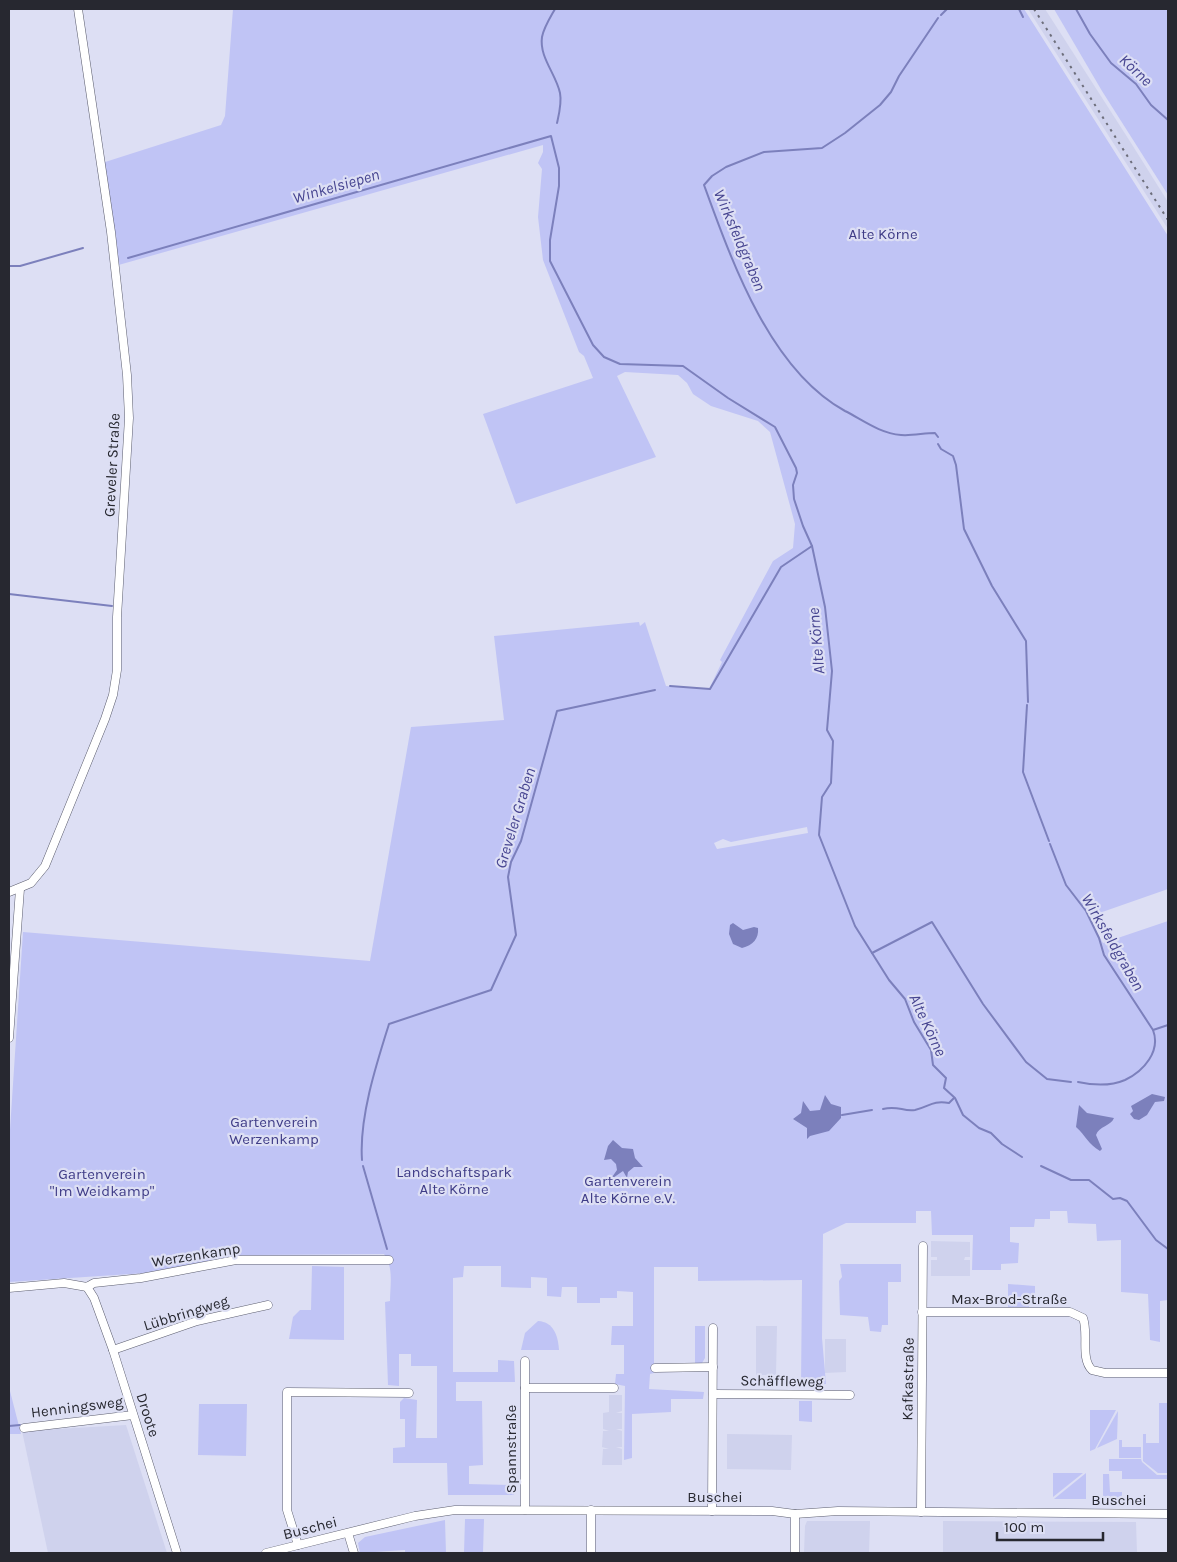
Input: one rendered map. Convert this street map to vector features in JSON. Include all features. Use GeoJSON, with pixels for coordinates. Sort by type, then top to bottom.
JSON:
{"type":"FeatureCollection","features":[{"type":"Feature","properties":{"kind":"street","name":"Greveler Straße"},"geometry":{"type":"LineString","coordinates":[[9,892],[20,889],[37,877],[50,856],[105,719],[113,694],[117,670],[118,617],[129,418],[127,380],[102,163],[78,21],[78,9]]}},
{"type":"Feature","properties":{"kind":"street"},"geometry":{"type":"LineString","coordinates":[[9,1038],[20,889]]}},
{"type":"Feature","properties":{"kind":"street","name":"Kafkastraße"},"geometry":{"type":"LineString","coordinates":[[920,1512],[923,1246]]}},
{"type":"Feature","properties":{"kind":"street","name":"Werzenkamp"},"geometry":{"type":"LineString","coordinates":[[9,1288],[64,1283],[87,1288],[94,1283],[141,1278],[236,1260],[389,1260]]}},
{"type":"Feature","properties":{"kind":"street","name":"Droote"},"geometry":{"type":"LineString","coordinates":[[87,1288],[94,1298],[113,1350],[177,1553]]}},
{"type":"Feature","properties":{"kind":"street","name":"Lübbringweg"},"geometry":{"type":"LineString","coordinates":[[113,1350],[197,1321],[268,1305]]}},
{"type":"Feature","properties":{"kind":"street","name":"Max-Brod-Straße"},"geometry":{"type":"LineString","coordinates":[[922,1312],[1070,1312],[1082,1318],[1086,1326],[1086,1360],[1092,1370],[1105,1373],[1168,1373]]}},
{"type":"Feature","properties":{"kind":"street"},"geometry":{"type":"LineString","coordinates":[[712,1511],[713,1328]]}},
{"type":"Feature","properties":{"kind":"street","name":"Spannstraße"},"geometry":{"type":"LineString","coordinates":[[524,1510],[525,1361]]}},
{"type":"Feature","properties":{"kind":"street"},"geometry":{"type":"LineString","coordinates":[[655,1368],[713,1367]]}},
{"type":"Feature","properties":{"kind":"street","name":"Spannstraße"},"geometry":{"type":"LineString","coordinates":[[524,1388],[614,1388]]}},
{"type":"Feature","properties":{"kind":"street"},"geometry":{"type":"LineString","coordinates":[[298,1545],[292,1534],[287,1510],[287,1392],[409,1393]]}},
{"type":"Feature","properties":{"kind":"street","name":"Schäffleweg"},"geometry":{"type":"LineString","coordinates":[[713,1394],[850,1395]]}},
{"type":"Feature","properties":{"kind":"street","name":"Henningsweg"},"geometry":{"type":"LineString","coordinates":[[24,1428],[133,1414]]}},
{"type":"Feature","properties":{"kind":"street","name":"Buschei"},"geometry":{"type":"LineString","coordinates":[[266,1553],[430,1512],[455,1510],[783,1511],[794,1514],[811,1512],[920,1512],[1168,1514]]}},
{"type":"Feature","properties":{"kind":"street"},"geometry":{"type":"LineString","coordinates":[[591,1510],[591,1553]]}},
{"type":"Feature","properties":{"kind":"street"},"geometry":{"type":"LineString","coordinates":[[794,1514],[795,1553]]}},
{"type":"Feature","properties":{"kind":"street"},"geometry":{"type":"LineString","coordinates":[[348,1533],[354,1553]]}},
{"type":"Feature","properties":{"kind":"shaded area"},"geometry":{"type":"Polygon","coordinates":[[[1028,9],[1045,9],[1131,143],[1168,202],[1168,229],[1028,9]]]}},
{"type":"Feature","properties":{"kind":"shaded area"},"geometry":{"type":"Polygon","coordinates":[[[733,923],[743,930],[754,927],[758,928],[754,941],[742,948],[733,944],[729,934],[730,925],[733,923]]]}},
{"type":"Feature","properties":{"kind":"shaded area"},"geometry":{"type":"Polygon","coordinates":[[[1152,1094],[1165,1097],[1164,1101],[1155,1102],[1147,1115],[1139,1120],[1134,1119],[1130,1114],[1133,1111],[1131,1106],[1152,1094]]]}},
{"type":"Feature","properties":{"kind":"shaded area"},"geometry":{"type":"Polygon","coordinates":[[[825,1095],[831,1104],[841,1107],[841,1118],[829,1131],[810,1136],[807,1139],[807,1128],[793,1119],[801,1113],[803,1101],[810,1111],[820,1110],[825,1095]]]}},
{"type":"Feature","properties":{"kind":"shaded area"},"geometry":{"type":"Polygon","coordinates":[[[1079,1105],[1087,1113],[1114,1118],[1096,1135],[1102,1149],[1100,1151],[1076,1127],[1079,1105]]]}},
{"type":"Feature","properties":{"kind":"shaded area"},"geometry":{"type":"Polygon","coordinates":[[[613,1140],[622,1148],[633,1149],[635,1158],[643,1167],[634,1167],[628,1172],[627,1178],[623,1171],[610,1180],[617,1170],[616,1164],[611,1159],[604,1160],[608,1146],[613,1140]]]}},
{"type":"Feature","properties":{"kind":"shaded area"},"geometry":{"type":"Polygon","coordinates":[[[931,1241],[970,1242],[970,1257],[965,1257],[964,1260],[970,1260],[970,1276],[931,1276],[931,1260],[937,1260],[937,1257],[931,1257],[931,1241]]]}},
{"type":"Feature","properties":{"kind":"shaded area"},"geometry":{"type":"Polygon","coordinates":[[[756,1326],[777,1326],[776,1375],[756,1375],[756,1326]]]}},
{"type":"Feature","properties":{"kind":"shaded area"},"geometry":{"type":"Polygon","coordinates":[[[825,1339],[846,1339],[846,1372],[825,1373],[825,1339]]]}},
{"type":"Feature","properties":{"kind":"shaded area"},"geometry":{"type":"Polygon","coordinates":[[[609,1395],[622,1395],[622,1411],[616,1413],[622,1413],[622,1429],[616,1429],[622,1431],[622,1447],[616,1447],[622,1449],[622,1465],[602,1465],[603,1449],[609,1449],[602,1447],[603,1431],[609,1431],[603,1429],[603,1413],[609,1412],[609,1395]]]}},
{"type":"Feature","properties":{"kind":"shaded area"},"geometry":{"type":"Polygon","coordinates":[[[126,1425],[167,1553],[48,1553],[22,1431],[126,1425]]]}},
{"type":"Feature","properties":{"kind":"shaded area"},"geometry":{"type":"Polygon","coordinates":[[[727,1434],[792,1435],[791,1470],[727,1469],[727,1434]]]}},
{"type":"Feature","properties":{"kind":"shaded area"},"geometry":{"type":"Polygon","coordinates":[[[807,1521],[870,1521],[869,1553],[804,1553],[805,1526],[807,1521]]]}},
{"type":"Feature","properties":{"kind":"shaded area"},"geometry":{"type":"Polygon","coordinates":[[[943,1521],[1136,1522],[1137,1553],[943,1553],[943,1521]]]}},
{"type":"Feature","properties":{"kind":"green space","name":"Alte Körne"},"geometry":{"type":"Polygon","coordinates":[[[233,9],[1024,9],[1168,236],[1168,889],[1088,917],[1103,943],[1168,921],[1168,1300],[1160,1301],[1160,1342],[1150,1340],[1148,1294],[1121,1292],[1121,1240],[1097,1241],[1096,1224],[1068,1223],[1067,1211],[1050,1211],[1050,1219],[1035,1219],[1034,1227],[1010,1227],[1010,1242],[1019,1243],[1018,1263],[1001,1264],[1001,1270],[972,1270],[973,1235],[932,1235],[931,1211],[916,1211],[916,1223],[846,1223],[823,1234],[822,1338],[826,1384],[801,1385],[802,1280],[698,1281],[698,1267],[654,1267],[654,1373],[650,1374],[649,1389],[704,1392],[703,1399],[671,1399],[671,1412],[632,1414],[632,1458],[624,1460],[625,1386],[615,1384],[616,1374],[624,1374],[624,1345],[611,1345],[612,1326],[633,1326],[633,1292],[617,1291],[617,1298],[600,1298],[600,1303],[577,1303],[577,1287],[562,1287],[561,1297],[547,1296],[547,1278],[531,1277],[531,1288],[501,1287],[501,1266],[464,1266],[463,1277],[453,1278],[453,1372],[498,1372],[498,1360],[514,1361],[515,1382],[456,1382],[456,1401],[482,1401],[483,1465],[469,1466],[469,1484],[515,1485],[514,1495],[448,1495],[447,1463],[393,1463],[393,1448],[405,1447],[405,1419],[400,1419],[400,1402],[404,1398],[417,1400],[416,1438],[437,1438],[437,1366],[411,1366],[411,1354],[399,1354],[399,1386],[388,1385],[385,1302],[390,1301],[391,1277],[389,1265],[384,1254],[243,1255],[146,1273],[9,1282],[9,1145],[23,932],[370,961],[411,727],[504,720],[494,636],[639,622],[640,626],[645,622],[666,686],[709,689],[722,662],[720,660],[773,561],[793,548],[795,524],[770,432],[758,421],[711,406],[693,394],[687,383],[678,375],[625,372],[617,376],[656,457],[516,504],[483,414],[593,378],[584,356],[579,352],[543,260],[538,217],[542,169],[538,163],[543,152],[543,145],[115,266],[102,163],[221,125],[225,116],[233,9]],[[807,827],[731,842],[723,839],[714,843],[717,849],[808,833],[807,827]]]}},
{"type":"Feature","properties":{"kind":"green space"},"geometry":{"type":"Polygon","coordinates":[[[1054,9],[1168,9],[1168,195],[1102,91],[1054,9]]]}},
{"type":"Feature","properties":{"kind":"green space"},"geometry":{"type":"Polygon","coordinates":[[[840,1264],[901,1264],[901,1282],[888,1282],[888,1325],[882,1325],[881,1332],[870,1331],[868,1317],[840,1315],[839,1281],[842,1277],[840,1264]]]}},
{"type":"Feature","properties":{"kind":"green space"},"geometry":{"type":"Polygon","coordinates":[[[312,1266],[344,1267],[344,1340],[289,1339],[293,1317],[300,1310],[311,1310],[312,1266]]]}},
{"type":"Feature","properties":{"kind":"green space"},"geometry":{"type":"Polygon","coordinates":[[[1008,1284],[1035,1286],[1035,1301],[1029,1301],[1029,1307],[1008,1307],[1008,1284]]]}},
{"type":"Feature","properties":{"kind":"green space"},"geometry":{"type":"Polygon","coordinates":[[[538,1321],[548,1324],[554,1331],[558,1340],[559,1350],[521,1350],[525,1333],[538,1321]]]}},
{"type":"Feature","properties":{"kind":"green space"},"geometry":{"type":"Polygon","coordinates":[[[695,1326],[705,1326],[705,1358],[702,1363],[695,1363],[695,1326]]]}},
{"type":"Feature","properties":{"kind":"green space"},"geometry":{"type":"Polygon","coordinates":[[[10,1391],[21,1434],[9,1434],[10,1391]]]}},
{"type":"Feature","properties":{"kind":"green space"},"geometry":{"type":"Polygon","coordinates":[[[799,1401],[812,1401],[812,1422],[799,1421],[799,1401]]]}},
{"type":"Feature","properties":{"kind":"green space"},"geometry":{"type":"Polygon","coordinates":[[[1159,1403],[1168,1403],[1168,1473],[1158,1473],[1143,1461],[1143,1434],[1146,1434],[1146,1443],[1159,1443],[1159,1403]]]}},
{"type":"Feature","properties":{"kind":"green space"},"geometry":{"type":"Polygon","coordinates":[[[199,1404],[247,1404],[246,1456],[198,1455],[199,1404]]]}},
{"type":"Feature","properties":{"kind":"green space"},"geometry":{"type":"Polygon","coordinates":[[[1090,1410],[1116,1410],[1095,1449],[1090,1451],[1090,1410]]]}},
{"type":"Feature","properties":{"kind":"green space"},"geometry":{"type":"Polygon","coordinates":[[[1118,1411],[1117,1439],[1097,1448],[1118,1411]]]}},
{"type":"Feature","properties":{"kind":"green space"},"geometry":{"type":"Polygon","coordinates":[[[1119,1440],[1122,1440],[1122,1447],[1141,1447],[1141,1458],[1119,1458],[1119,1440]]]}},
{"type":"Feature","properties":{"kind":"green space"},"geometry":{"type":"Polygon","coordinates":[[[1109,1459],[1141,1459],[1157,1475],[1168,1475],[1168,1479],[1122,1479],[1122,1471],[1109,1471],[1109,1459]]]}},
{"type":"Feature","properties":{"kind":"green space"},"geometry":{"type":"Polygon","coordinates":[[[1053,1473],[1083,1473],[1053,1497],[1053,1473]]]}},
{"type":"Feature","properties":{"kind":"green space"},"geometry":{"type":"Polygon","coordinates":[[[1086,1473],[1086,1499],[1054,1499],[1086,1473]]]}},
{"type":"Feature","properties":{"kind":"green space"},"geometry":{"type":"Polygon","coordinates":[[[1103,1474],[1109,1474],[1110,1492],[1122,1492],[1122,1499],[1103,1499],[1103,1474]]]}},
{"type":"Feature","properties":{"kind":"green space"},"geometry":{"type":"Polygon","coordinates":[[[465,1519],[484,1519],[483,1553],[464,1553],[465,1519]]]}},
{"type":"Feature","properties":{"kind":"green space"},"geometry":{"type":"Polygon","coordinates":[[[445,1520],[446,1553],[405,1553],[405,1550],[360,1553],[358,1543],[365,1537],[445,1520]]]}},
{"type":"Feature","properties":{"kind":"waterway","name":"Alte Körne"},"geometry":{"type":"LineString","coordinates":[[555,9],[544,30],[542,44],[545,58],[561,97],[557,123]]}},
{"type":"Feature","properties":{"kind":"waterway","name":"Wirksfeldgraben"},"geometry":{"type":"LineString","coordinates":[[941,15],[947,9]]}},
{"type":"Feature","properties":{"kind":"waterway","name":"Wirksfeldgraben"},"geometry":{"type":"LineString","coordinates":[[1019,9],[1023,17]]}},
{"type":"Feature","properties":{"kind":"waterway","name":"Körne"},"geometry":{"type":"LineString","coordinates":[[1076,9],[1090,34],[1111,63],[1136,84],[1151,105],[1168,120]]}},
{"type":"Feature","properties":{"kind":"waterway","name":"Wirksfeldgraben"},"geometry":{"type":"LineString","coordinates":[[938,18],[899,76],[891,92],[880,105],[845,133],[822,148],[764,152],[726,167],[712,176],[704,185],[741,280],[775,342],[795,369],[819,393],[845,411],[878,429],[901,435],[935,433],[938,437]]}},
{"type":"Feature","properties":{"kind":"waterway","name":"Alte Körne"},"geometry":{"type":"LineString","coordinates":[[128,258],[551,136],[559,168],[559,186],[550,240],[550,261],[593,345],[604,357],[620,364],[683,366],[728,398],[775,427],[796,468],[797,473],[793,485],[794,499],[812,546],[825,607],[832,671],[827,730],[833,741],[831,783],[822,797],[819,835],[855,926],[889,980],[905,999],[914,1022],[931,1050],[933,1065],[946,1078],[944,1088],[955,1098],[963,1115],[979,1128],[991,1133],[1002,1144],[1022,1157]]}},
{"type":"Feature","properties":{"kind":"waterway"},"geometry":{"type":"LineString","coordinates":[[9,266],[20,266],[83,248]]}},
{"type":"Feature","properties":{"kind":"waterway","name":"Wirksfeldgraben"},"geometry":{"type":"LineString","coordinates":[[938,444],[941,449],[953,456],[956,465],[964,529],[992,586],[1026,641],[1028,702]]}},
{"type":"Feature","properties":{"kind":"waterway","name":"Greveler Graben"},"geometry":{"type":"LineString","coordinates":[[670,686],[710,689],[781,567],[812,546]]}},
{"type":"Feature","properties":{"kind":"waterway"},"geometry":{"type":"LineString","coordinates":[[9,594],[112,606]]}},
{"type":"Feature","properties":{"kind":"waterway","name":"Greveler Graben"},"geometry":{"type":"LineString","coordinates":[[362,1160],[363,1127],[366,1109],[389,1024],[491,990],[516,935],[508,877],[511,862],[521,841],[557,711],[655,690]]}},
{"type":"Feature","properties":{"kind":"waterway","name":"Wirksfeldgraben"},"geometry":{"type":"LineString","coordinates":[[1027,705],[1023,772],[1049,841]]}},
{"type":"Feature","properties":{"kind":"waterway","name":"Wirksfeldgraben"},"geometry":{"type":"LineString","coordinates":[[1050,844],[1066,885],[1086,911],[1099,938],[1104,955],[1153,1030],[1155,1038],[1153,1053],[1149,1060],[1132,1076],[1120,1082],[1108,1084],[1078,1082]]}},
{"type":"Feature","properties":{"kind":"waterway","name":"Wirksfeldgraben"},"geometry":{"type":"LineString","coordinates":[[872,953],[932,922],[983,1004],[1026,1062],[1047,1079],[1071,1082]]}},
{"type":"Feature","properties":{"kind":"waterway"},"geometry":{"type":"LineString","coordinates":[[1153,1030],[1168,1025]]}},
{"type":"Feature","properties":{"kind":"waterway"},"geometry":{"type":"LineString","coordinates":[[883,1109],[915,1110],[934,1103],[949,1103],[954,1098]]}},
{"type":"Feature","properties":{"kind":"waterway"},"geometry":{"type":"LineString","coordinates":[[842,1115],[872,1110]]}},
{"type":"Feature","properties":{"kind":"waterway","name":"Greveler Graben"},"geometry":{"type":"LineString","coordinates":[[363,1166],[387,1249]]}},
{"type":"Feature","properties":{"kind":"waterway","name":"Alte Körne"},"geometry":{"type":"LineString","coordinates":[[1041,1166],[1071,1180],[1089,1180],[1113,1199],[1120,1198],[1127,1201],[1156,1240],[1168,1249]]}},
{"type":"Feature","properties":{"kind":"waterway","name":"Greveler Graben"},"geometry":{"type":"LineString","coordinates":[[9,1426],[20,1425]]}},
{"type":"Feature","properties":{"kind":"railway"},"geometry":{"type":"LineString","coordinates":[[1034,9],[1168,220]]}},
{"type":"Feature","properties":{"kind":"water label","name":"Winkelsiepen"},"geometry":{"type":"Point","coordinates":[336,186]}},
{"type":"Feature","properties":{"kind":"park label","name":"Gartenverein Werzenkamp"},"geometry":{"type":"Point","coordinates":[274,1130]}},
{"type":"Feature","properties":{"kind":"park label","name":"Landschaftspark Alte Körne"},"geometry":{"type":"Point","coordinates":[454,1180]}},
{"type":"Feature","properties":{"kind":"park label","name":"Gartenverein \"Im Weidkamp\""},"geometry":{"type":"Point","coordinates":[102,1182]}},
{"type":"Feature","properties":{"kind":"park label","name":"Gartenverein Alte Körne e.V."},"geometry":{"type":"Point","coordinates":[628,1190]}}]}
